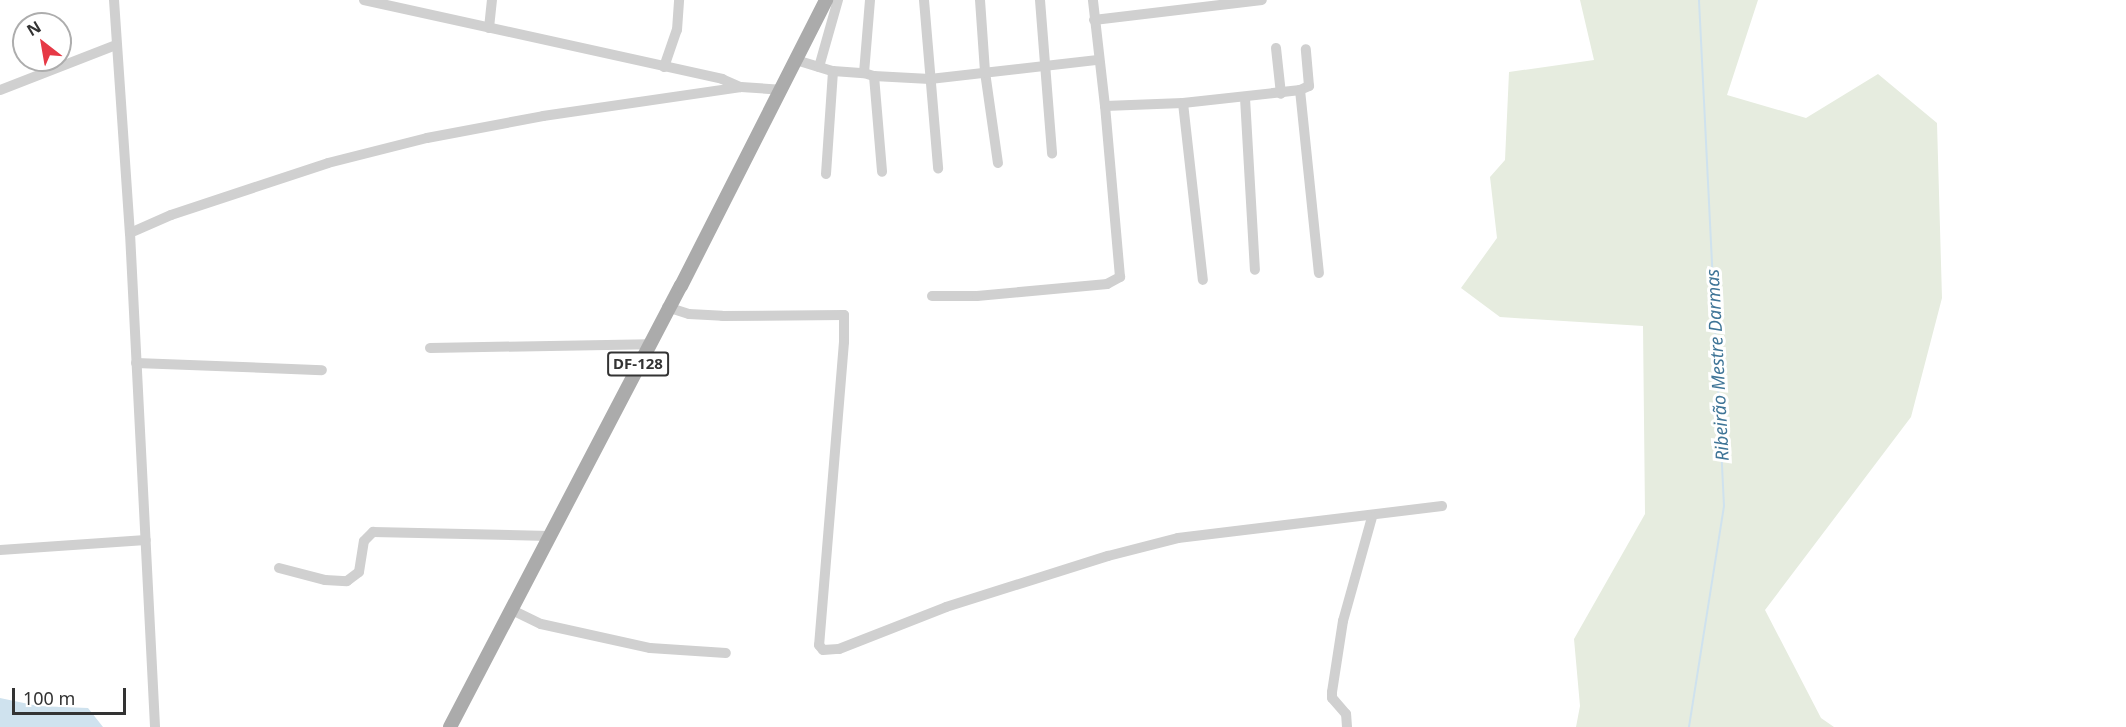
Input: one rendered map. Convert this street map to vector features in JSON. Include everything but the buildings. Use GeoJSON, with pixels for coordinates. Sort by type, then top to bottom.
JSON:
{"type":"FeatureCollection","features":[{"type":"Feature","properties":{"kind":"main road","name":"DF-128"},"geometry":{"type":"LineString","coordinates":[[450,727],[648,344],[681,286],[826,0]]}},
{"type":"Feature","properties":{"kind":"street"},"geometry":{"type":"LineString","coordinates":[[114,0],[130,234],[155,727]]}},
{"type":"Feature","properties":{"kind":"street"},"geometry":{"type":"LineString","coordinates":[[364,0],[722,79],[741,87]]}},
{"type":"Feature","properties":{"kind":"street"},"geometry":{"type":"LineString","coordinates":[[489,28],[492,0]]}},
{"type":"Feature","properties":{"kind":"street"},"geometry":{"type":"LineString","coordinates":[[664,67],[676,30],[679,0]]}},
{"type":"Feature","properties":{"kind":"street"},"geometry":{"type":"LineString","coordinates":[[819,67],[838,0]]}},
{"type":"Feature","properties":{"kind":"street"},"geometry":{"type":"LineString","coordinates":[[870,0],[869,75],[882,172]]}},
{"type":"Feature","properties":{"kind":"street"},"geometry":{"type":"LineString","coordinates":[[924,0],[938,168]]}},
{"type":"Feature","properties":{"kind":"street"},"geometry":{"type":"LineString","coordinates":[[980,0],[986,72],[998,163]]}},
{"type":"Feature","properties":{"kind":"street"},"geometry":{"type":"LineString","coordinates":[[1040,0],[1052,154]]}},
{"type":"Feature","properties":{"kind":"street"},"geometry":{"type":"LineString","coordinates":[[932,296],[977,296],[1115,282],[1120,277],[1106,106],[1098,60],[1092,0]]}},
{"type":"Feature","properties":{"kind":"street"},"geometry":{"type":"LineString","coordinates":[[1094,20],[1262,0]]}},
{"type":"Feature","properties":{"kind":"street"},"geometry":{"type":"LineString","coordinates":[[0,90],[116,45]]}},
{"type":"Feature","properties":{"kind":"street"},"geometry":{"type":"LineString","coordinates":[[1276,48],[1281,94]]}},
{"type":"Feature","properties":{"kind":"street"},"geometry":{"type":"LineString","coordinates":[[1106,106],[1183,104],[1300,90],[1309,86],[1306,49]]}},
{"type":"Feature","properties":{"kind":"street"},"geometry":{"type":"LineString","coordinates":[[796,60],[833,71],[930,78],[1098,60]]}},
{"type":"Feature","properties":{"kind":"street"},"geometry":{"type":"LineString","coordinates":[[826,174],[833,71]]}},
{"type":"Feature","properties":{"kind":"street"},"geometry":{"type":"LineString","coordinates":[[130,234],[171,214],[328,163],[427,138],[543,116],[741,87],[780,90]]}},
{"type":"Feature","properties":{"kind":"street"},"geometry":{"type":"LineString","coordinates":[[1300,90],[1319,273]]}},
{"type":"Feature","properties":{"kind":"street"},"geometry":{"type":"LineString","coordinates":[[1245,98],[1255,270]]}},
{"type":"Feature","properties":{"kind":"street"},"geometry":{"type":"LineString","coordinates":[[1183,104],[1203,280]]}},
{"type":"Feature","properties":{"kind":"street"},"geometry":{"type":"LineString","coordinates":[[668,307],[689,314],[722,316],[844,315],[844,342],[819,645],[823,650],[839,649],[946,607],[1054,573],[1178,538],[1372,517],[1442,506]]}},
{"type":"Feature","properties":{"kind":"street"},"geometry":{"type":"LineString","coordinates":[[430,348],[648,344]]}},
{"type":"Feature","properties":{"kind":"street"},"geometry":{"type":"LineString","coordinates":[[136,363],[322,370]]}},
{"type":"Feature","properties":{"kind":"street"},"geometry":{"type":"LineString","coordinates":[[1347,727],[1346,714],[1332,698],[1332,692],[1343,621],[1372,517]]}},
{"type":"Feature","properties":{"kind":"street"},"geometry":{"type":"LineString","coordinates":[[279,568],[325,580],[347,581],[359,572],[364,541],[373,532],[550,536]]}},
{"type":"Feature","properties":{"kind":"street"},"geometry":{"type":"LineString","coordinates":[[0,550],[146,540]]}},
{"type":"Feature","properties":{"kind":"street"},"geometry":{"type":"LineString","coordinates":[[512,610],[541,624],[650,648],[726,653]]}},
{"type":"Feature","properties":{"kind":"shaded area"},"geometry":{"type":"Polygon","coordinates":[[[1580,0],[1758,0],[1727,95],[1806,118],[1878,74],[1937,123],[1942,298],[1911,417],[1765,610],[1821,718],[1834,727],[1576,727],[1580,706],[1574,639],[1645,514],[1643,326],[1500,317],[1461,288],[1497,238],[1490,177],[1505,160],[1509,72],[1594,60],[1580,0]]]}},
{"type":"Feature","properties":{"kind":"water"},"geometry":{"type":"Polygon","coordinates":[[[0,698],[38,706],[88,708],[103,727],[0,727],[0,698]]]}},
{"type":"Feature","properties":{"kind":"waterway","name":"Ribeirão Mestre Darmas"},"geometry":{"type":"LineString","coordinates":[[1689,727],[1724,506],[1699,0]]}}]}
